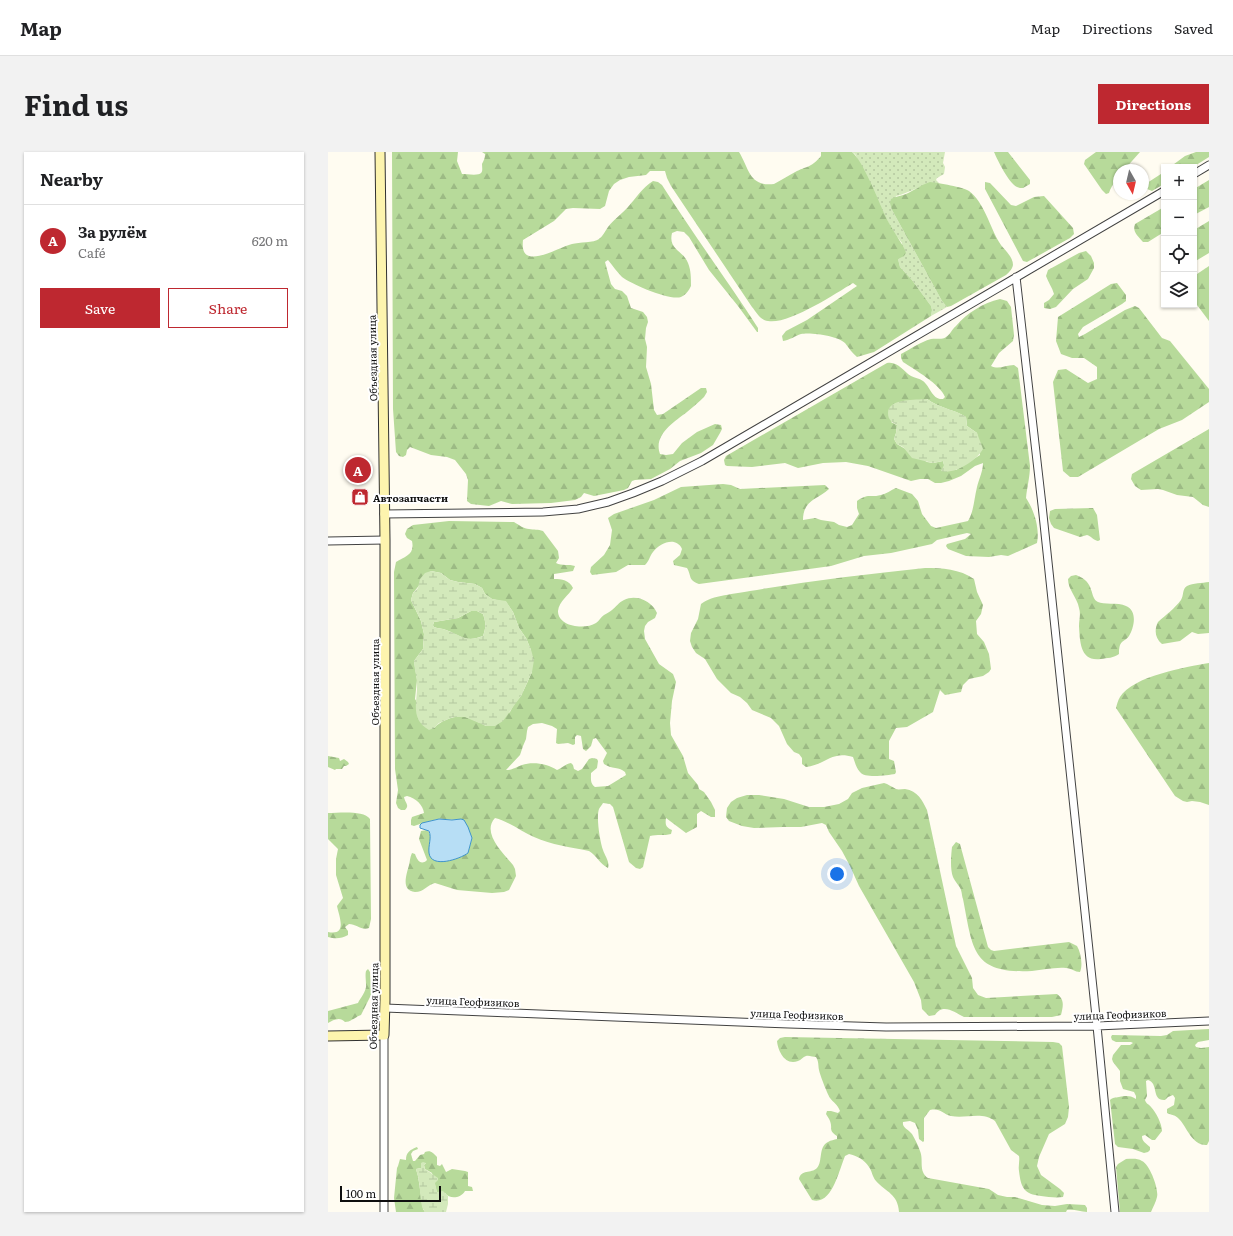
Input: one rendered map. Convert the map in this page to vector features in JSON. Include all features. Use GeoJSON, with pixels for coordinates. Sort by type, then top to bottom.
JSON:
{"type":"FeatureCollection","features":[{"type":"Feature","properties":{"kind":"street","name":"Объездная улица"},"geometry":{"type":"LineString","coordinates":[[380,152],[385,540],[384,1212]]}},
{"type":"Feature","properties":{"kind":"street"},"geometry":{"type":"LineString","coordinates":[[1197,172],[1209,165]]}},
{"type":"Feature","properties":{"kind":"street"},"geometry":{"type":"LineString","coordinates":[[384,514],[543,512],[578,509],[608,502],[633,493],[662,481],[702,461],[1161,193]]}},
{"type":"Feature","properties":{"kind":"street"},"geometry":{"type":"LineString","coordinates":[[1016,277],[1043,513],[1115,1212]]}},
{"type":"Feature","properties":{"kind":"street"},"geometry":{"type":"LineString","coordinates":[[328,541],[385,540]]}},
{"type":"Feature","properties":{"kind":"street","name":"улица Геофизиков"},"geometry":{"type":"LineString","coordinates":[[385,1008],[886,1027],[1097,1026],[1209,1021]]}},
{"type":"Feature","properties":{"kind":"street"},"geometry":{"type":"LineString","coordinates":[[328,1036],[384,1035]]}},
{"type":"Feature","properties":{"kind":"green space"},"geometry":{"type":"Polygon","coordinates":[[[392,152],[458,152],[457,161],[462,174],[475,175],[480,174],[482,171],[482,164],[485,154],[482,152],[739,152],[751,175],[759,183],[774,184],[818,160],[821,156],[821,152],[852,152],[861,164],[887,219],[905,250],[906,253],[904,256],[898,259],[900,267],[912,280],[931,306],[931,316],[874,352],[857,357],[842,341],[837,338],[824,335],[801,334],[783,341],[782,336],[786,331],[807,320],[857,286],[853,283],[799,314],[777,321],[765,320],[759,316],[752,307],[671,186],[665,171],[650,171],[646,175],[629,177],[620,180],[614,184],[609,191],[605,206],[600,209],[566,209],[554,221],[523,240],[523,250],[527,255],[533,257],[541,256],[572,244],[597,240],[610,224],[626,210],[642,190],[649,184],[653,181],[662,185],[758,328],[758,332],[709,270],[689,237],[684,232],[677,231],[672,233],[671,239],[674,247],[686,259],[690,271],[691,286],[686,294],[681,297],[668,297],[633,284],[622,277],[608,260],[605,262],[611,284],[615,289],[622,291],[627,296],[631,308],[643,312],[647,317],[648,322],[645,339],[647,347],[646,367],[651,384],[654,410],[657,415],[663,414],[701,388],[706,388],[707,392],[704,397],[671,425],[662,435],[659,441],[660,454],[673,454],[682,443],[697,432],[715,424],[721,425],[722,429],[713,445],[701,453],[680,461],[670,469],[651,479],[632,481],[628,488],[624,490],[594,496],[584,493],[581,497],[575,500],[551,503],[512,504],[501,501],[489,506],[471,504],[467,501],[468,480],[466,474],[455,460],[447,457],[431,455],[410,447],[407,450],[406,455],[403,457],[399,456],[396,452],[393,409],[392,152]]]}},
{"type":"Feature","properties":{"kind":"green space"},"geometry":{"type":"Polygon","coordinates":[[[852,152],[945,152],[943,163],[945,167],[944,174],[936,180],[939,183],[928,184],[896,196],[892,210],[942,301],[947,307],[931,316],[931,306],[912,280],[900,267],[898,259],[902,243],[892,230],[855,154],[852,152]]]}},
{"type":"Feature","properties":{"kind":"green space"},"geometry":{"type":"Polygon","coordinates":[[[994,152],[1008,152],[1030,180],[1030,184],[1023,188],[1018,187],[1010,181],[994,152]]]}},
{"type":"Feature","properties":{"kind":"green space"},"geometry":{"type":"Polygon","coordinates":[[[1096,152],[1140,152],[1129,164],[1113,164],[1113,185],[1109,193],[1106,194],[1084,164],[1085,160],[1096,152]]]}},
{"type":"Feature","properties":{"kind":"green space"},"geometry":{"type":"Polygon","coordinates":[[[1196,152],[1209,152],[1209,157],[1197,164],[1174,164],[1185,156],[1196,152]]]}},
{"type":"Feature","properties":{"kind":"green space"},"geometry":{"type":"Polygon","coordinates":[[[1161,174],[1161,186],[1152,191],[1149,190],[1149,182],[1161,174]]]}},
{"type":"Feature","properties":{"kind":"green space"},"geometry":{"type":"Polygon","coordinates":[[[1209,180],[1209,207],[1197,213],[1197,200],[1197,187],[1209,180]]]}},
{"type":"Feature","properties":{"kind":"green space"},"geometry":{"type":"Polygon","coordinates":[[[930,182],[945,184],[969,191],[983,208],[999,242],[1013,262],[1012,268],[1006,275],[947,307],[942,301],[892,210],[890,203],[891,199],[906,194],[930,182]]]}},
{"type":"Feature","properties":{"kind":"green space"},"geometry":{"type":"Polygon","coordinates":[[[985,182],[990,183],[1011,205],[1016,206],[1034,197],[1044,196],[1073,228],[1074,234],[1070,238],[1027,262],[1023,261],[985,189],[985,182]]]}},
{"type":"Feature","properties":{"kind":"green space"},"geometry":{"type":"Polygon","coordinates":[[[1161,209],[1161,234],[1148,242],[1143,242],[1137,236],[1134,229],[1135,224],[1161,209]]]}},
{"type":"Feature","properties":{"kind":"green space"},"geometry":{"type":"Polygon","coordinates":[[[1209,221],[1209,253],[1197,260],[1197,236],[1197,228],[1209,221]]]}},
{"type":"Feature","properties":{"kind":"green space"},"geometry":{"type":"Polygon","coordinates":[[[1086,251],[1091,256],[1094,263],[1094,268],[1088,279],[1073,289],[1056,307],[1050,309],[1044,308],[1044,303],[1054,294],[1046,276],[1048,270],[1079,253],[1086,251]]]}},
{"type":"Feature","properties":{"kind":"green space"},"geometry":{"type":"Polygon","coordinates":[[[1209,266],[1209,321],[1197,305],[1197,274],[1209,266]]]}},
{"type":"Feature","properties":{"kind":"green space"},"geometry":{"type":"Polygon","coordinates":[[[1117,283],[1126,295],[1126,301],[1083,327],[1078,334],[1079,337],[1125,310],[1135,306],[1139,308],[1162,338],[1170,341],[1209,389],[1209,402],[1182,420],[1159,429],[1078,477],[1070,477],[1063,471],[1053,382],[1058,370],[1066,369],[1088,383],[1097,379],[1097,367],[1084,358],[1072,358],[1061,354],[1056,341],[1058,317],[1111,284],[1117,283]]]}},
{"type":"Feature","properties":{"kind":"green space"},"geometry":{"type":"Polygon","coordinates":[[[1000,299],[1007,301],[1011,307],[1014,335],[1013,341],[999,353],[991,366],[999,367],[1014,365],[1018,368],[1030,466],[1026,498],[1036,519],[1038,531],[1037,543],[1008,556],[966,556],[948,549],[946,546],[947,544],[965,539],[971,534],[967,533],[937,540],[932,544],[891,553],[864,556],[831,566],[699,584],[692,580],[687,568],[674,565],[673,561],[680,555],[682,549],[676,543],[668,542],[656,549],[645,565],[628,565],[616,572],[592,575],[590,572],[591,567],[604,555],[610,545],[612,530],[608,518],[614,514],[654,500],[681,487],[723,484],[731,485],[740,489],[825,485],[829,489],[808,504],[805,508],[803,520],[815,518],[834,522],[847,527],[852,525],[859,514],[857,501],[867,496],[877,496],[883,494],[896,488],[912,494],[918,501],[922,514],[931,526],[936,528],[968,521],[973,509],[983,463],[949,481],[935,483],[928,479],[911,481],[868,466],[846,462],[823,463],[798,468],[785,463],[752,467],[727,466],[725,465],[724,460],[726,456],[887,363],[894,363],[911,376],[922,380],[936,397],[943,399],[945,397],[938,387],[903,362],[901,354],[927,340],[944,338],[949,335],[960,321],[970,313],[1000,299]],[[927,399],[891,422],[897,425],[894,439],[897,444],[927,462],[933,463],[943,461],[944,465],[956,470],[980,455],[977,433],[967,426],[966,417],[927,399]]]}},
{"type":"Feature","properties":{"kind":"green space"},"geometry":{"type":"Polygon","coordinates":[[[927,399],[966,417],[967,426],[977,433],[983,449],[976,458],[965,466],[953,471],[941,471],[944,465],[943,461],[933,463],[912,458],[903,447],[897,444],[894,439],[897,425],[892,422],[889,417],[889,408],[897,402],[927,399]]]}},
{"type":"Feature","properties":{"kind":"green space"},"geometry":{"type":"Polygon","coordinates":[[[1209,429],[1209,507],[1203,505],[1193,497],[1177,495],[1158,489],[1141,490],[1135,486],[1131,479],[1132,474],[1209,429]]]}},
{"type":"Feature","properties":{"kind":"green space"},"geometry":{"type":"Polygon","coordinates":[[[1093,508],[1097,515],[1100,540],[1098,541],[1087,535],[1080,537],[1054,528],[1049,518],[1050,511],[1055,509],[1093,508]]]}},
{"type":"Feature","properties":{"kind":"green space"},"geometry":{"type":"Polygon","coordinates":[[[449,521],[514,522],[525,528],[543,531],[558,551],[559,558],[556,563],[575,566],[573,571],[554,574],[554,579],[565,580],[573,588],[562,601],[558,611],[562,621],[573,626],[585,626],[596,623],[621,602],[629,598],[638,598],[648,602],[657,613],[655,618],[648,622],[645,626],[645,639],[659,664],[673,674],[676,682],[672,701],[670,723],[671,735],[683,756],[688,773],[698,785],[699,789],[704,792],[711,802],[715,810],[715,817],[711,817],[701,811],[697,814],[697,827],[686,833],[666,818],[666,826],[672,830],[671,834],[650,836],[643,867],[640,869],[636,868],[629,862],[613,807],[610,804],[603,803],[598,813],[601,841],[608,861],[608,868],[589,851],[561,846],[541,840],[495,818],[491,824],[492,837],[515,869],[516,876],[509,890],[492,893],[457,890],[435,883],[418,892],[410,891],[406,885],[406,877],[412,853],[415,854],[421,862],[425,862],[427,860],[419,839],[421,831],[427,830],[429,832],[431,841],[429,854],[468,853],[472,838],[458,819],[438,819],[414,826],[411,825],[412,817],[424,813],[421,805],[413,798],[407,796],[404,797],[407,805],[405,810],[398,808],[396,803],[398,790],[395,769],[394,572],[396,562],[411,552],[413,546],[412,541],[407,538],[405,534],[407,529],[413,525],[449,521]],[[431,571],[413,593],[411,600],[421,621],[424,634],[423,649],[414,661],[417,680],[415,699],[434,728],[449,719],[457,717],[466,717],[486,726],[510,712],[514,704],[521,696],[532,672],[531,650],[526,638],[519,628],[513,612],[506,602],[492,599],[485,594],[482,588],[475,584],[450,580],[441,573],[431,571]],[[542,723],[533,724],[528,727],[526,739],[520,755],[506,770],[526,764],[536,763],[557,770],[571,763],[574,769],[578,771],[582,769],[589,759],[592,758],[597,759],[598,761],[597,768],[591,773],[591,779],[595,787],[608,786],[626,775],[623,770],[604,764],[603,761],[607,753],[596,738],[593,739],[591,746],[586,751],[583,749],[581,736],[577,735],[575,737],[575,744],[573,745],[568,743],[558,744],[556,743],[557,729],[542,723]]]}},
{"type":"Feature","properties":{"kind":"green space"},"geometry":{"type":"Polygon","coordinates":[[[925,568],[957,571],[974,579],[977,592],[983,605],[981,614],[976,621],[977,634],[984,642],[989,654],[991,669],[983,676],[969,679],[963,685],[961,692],[945,695],[940,690],[933,712],[907,727],[896,728],[889,741],[889,759],[894,761],[895,774],[877,776],[863,774],[858,769],[853,757],[846,755],[839,755],[813,766],[806,767],[802,764],[802,758],[799,754],[794,752],[787,744],[779,726],[771,718],[752,710],[740,697],[731,693],[717,679],[705,659],[696,653],[690,641],[691,633],[698,619],[701,604],[711,599],[724,595],[794,584],[925,568]]]}},
{"type":"Feature","properties":{"kind":"green space"},"geometry":{"type":"Polygon","coordinates":[[[431,571],[441,573],[450,580],[475,584],[482,588],[485,594],[492,599],[506,601],[513,612],[519,628],[526,638],[534,660],[532,672],[521,696],[503,721],[495,726],[486,726],[465,717],[453,717],[439,723],[434,728],[429,730],[423,726],[419,720],[416,709],[417,678],[414,661],[423,649],[424,634],[421,621],[411,600],[413,593],[418,588],[420,579],[425,573],[431,571]],[[471,611],[458,618],[434,622],[433,625],[436,628],[444,629],[464,638],[477,638],[483,636],[485,630],[485,620],[483,614],[477,611],[471,611]]]}},
{"type":"Feature","properties":{"kind":"green space"},"geometry":{"type":"Polygon","coordinates":[[[1076,575],[1087,582],[1095,600],[1103,603],[1126,606],[1130,608],[1134,616],[1131,633],[1121,643],[1119,654],[1113,657],[1094,659],[1085,654],[1082,650],[1079,632],[1080,610],[1068,583],[1068,579],[1071,576],[1076,575]]]}},
{"type":"Feature","properties":{"kind":"green space"},"geometry":{"type":"Polygon","coordinates":[[[1209,582],[1209,633],[1198,634],[1192,632],[1180,641],[1162,644],[1156,634],[1158,622],[1181,600],[1184,589],[1187,586],[1209,582]]]}},
{"type":"Feature","properties":{"kind":"green space"},"geometry":{"type":"Polygon","coordinates":[[[471,611],[477,611],[483,614],[485,620],[485,630],[483,636],[468,639],[444,629],[436,628],[433,625],[434,622],[458,618],[471,611]]]}},
{"type":"Feature","properties":{"kind":"green space"},"geometry":{"type":"Polygon","coordinates":[[[1209,663],[1209,805],[1200,802],[1183,801],[1175,796],[1116,708],[1120,697],[1136,683],[1174,670],[1209,663]]]}},
{"type":"Feature","properties":{"kind":"green space"},"geometry":{"type":"Polygon","coordinates":[[[328,756],[339,758],[340,761],[344,759],[349,764],[344,766],[342,769],[335,770],[328,767],[328,756]]]}},
{"type":"Feature","properties":{"kind":"green space"},"geometry":{"type":"Polygon","coordinates":[[[884,783],[897,789],[905,789],[913,792],[921,799],[927,810],[956,946],[972,978],[973,988],[978,995],[986,998],[1057,994],[1060,996],[1063,1006],[1061,1015],[1052,1017],[964,1017],[953,1011],[945,1009],[938,1011],[935,1015],[929,1016],[922,1009],[921,1000],[914,982],[859,886],[842,851],[826,825],[822,823],[801,827],[754,828],[742,826],[729,821],[726,817],[727,808],[731,802],[737,798],[747,795],[759,795],[784,799],[809,807],[824,807],[839,804],[848,799],[852,793],[862,788],[884,783]]]}},
{"type":"Feature","properties":{"kind":"green space"},"geometry":{"type":"Polygon","coordinates":[[[328,813],[357,813],[367,816],[370,819],[371,919],[369,928],[364,929],[349,924],[345,927],[348,931],[348,935],[338,938],[328,937],[328,932],[338,931],[340,928],[341,924],[337,906],[343,898],[336,875],[336,859],[338,849],[328,839],[328,813]]]}},
{"type":"Feature","properties":{"kind":"green space"},"geometry":{"type":"Polygon","coordinates":[[[956,842],[960,844],[988,947],[994,951],[1069,942],[1077,946],[1080,952],[1080,972],[1068,968],[1012,971],[997,968],[986,963],[973,945],[961,890],[952,874],[952,847],[956,842]]]}},
{"type":"Feature","properties":{"kind":"green space"},"geometry":{"type":"Polygon","coordinates":[[[368,969],[370,972],[371,995],[361,1015],[347,1022],[339,1019],[328,1023],[328,1011],[358,1003],[366,989],[366,971],[368,969]]]}},
{"type":"Feature","properties":{"kind":"green space"},"geometry":{"type":"Polygon","coordinates":[[[1209,1029],[1209,1040],[1198,1042],[1195,1045],[1196,1047],[1201,1048],[1209,1047],[1209,1141],[1207,1145],[1197,1142],[1178,1118],[1167,1113],[1167,1109],[1174,1105],[1175,1098],[1173,1095],[1165,1100],[1161,1100],[1156,1095],[1153,1085],[1148,1080],[1146,1081],[1147,1096],[1145,1100],[1157,1115],[1162,1131],[1155,1140],[1152,1140],[1145,1135],[1142,1136],[1143,1141],[1150,1147],[1148,1152],[1144,1153],[1133,1149],[1118,1147],[1115,1144],[1110,1100],[1113,1098],[1126,1096],[1136,1099],[1136,1096],[1134,1092],[1123,1089],[1120,1081],[1120,1071],[1112,1059],[1113,1055],[1121,1045],[1130,1045],[1133,1043],[1116,1042],[1112,1040],[1112,1035],[1161,1036],[1167,1035],[1173,1031],[1209,1029]]]}},
{"type":"Feature","properties":{"kind":"green space"},"geometry":{"type":"Polygon","coordinates":[[[780,1038],[1059,1043],[1062,1046],[1069,1107],[1068,1117],[1065,1124],[1049,1134],[1039,1157],[1037,1166],[1041,1175],[1064,1193],[1063,1197],[1035,1195],[1024,1189],[1020,1177],[1019,1156],[1011,1150],[995,1121],[990,1118],[985,1116],[957,1117],[945,1114],[939,1110],[930,1110],[924,1118],[923,1142],[919,1139],[918,1130],[915,1123],[910,1121],[903,1122],[903,1124],[904,1127],[912,1134],[916,1142],[921,1154],[923,1172],[928,1178],[989,1189],[998,1195],[1015,1197],[1042,1205],[1085,1205],[1087,1212],[1067,1210],[1066,1212],[899,1212],[894,1197],[876,1181],[867,1164],[860,1158],[849,1154],[845,1156],[834,1186],[830,1192],[825,1198],[812,1200],[799,1179],[802,1174],[817,1168],[825,1144],[837,1139],[837,1136],[832,1131],[830,1121],[826,1114],[827,1111],[838,1113],[840,1111],[827,1092],[816,1057],[806,1056],[799,1061],[793,1062],[786,1060],[783,1057],[777,1041],[780,1038]]]}},
{"type":"Feature","properties":{"kind":"green space"},"geometry":{"type":"Polygon","coordinates":[[[417,1147],[418,1149],[413,1151],[411,1154],[413,1161],[425,1152],[432,1152],[437,1157],[437,1165],[440,1166],[442,1164],[446,1172],[452,1169],[468,1172],[468,1186],[472,1187],[473,1191],[465,1191],[458,1197],[450,1197],[445,1193],[437,1193],[432,1173],[425,1169],[424,1165],[426,1163],[421,1163],[421,1168],[416,1169],[423,1209],[425,1212],[396,1212],[394,1198],[397,1168],[400,1159],[406,1160],[409,1152],[417,1147]]]}},
{"type":"Feature","properties":{"kind":"green space"},"geometry":{"type":"Polygon","coordinates":[[[1126,1159],[1136,1159],[1142,1161],[1151,1172],[1157,1189],[1157,1197],[1151,1212],[1120,1212],[1116,1167],[1126,1159]]]}},
{"type":"Feature","properties":{"kind":"green space"},"geometry":{"type":"Polygon","coordinates":[[[421,1163],[426,1163],[424,1165],[425,1169],[438,1178],[435,1183],[437,1192],[443,1191],[448,1196],[446,1212],[425,1212],[423,1209],[419,1179],[416,1169],[421,1168],[421,1163]]]}},
{"type":"Feature","properties":{"kind":"water"},"geometry":{"type":"Polygon","coordinates":[[[439,819],[464,820],[472,838],[468,853],[453,860],[440,862],[431,858],[429,853],[429,831],[420,828],[420,825],[422,823],[439,819]]]}},
{"type":"Feature","properties":{"kind":"place","name":"За рулём"},"geometry":{"type":"Point","coordinates":[358,470]}},
{"type":"Feature","properties":{"kind":"place","name":"Автозапчасти"},"geometry":{"type":"Point","coordinates":[360,497]}}]}
